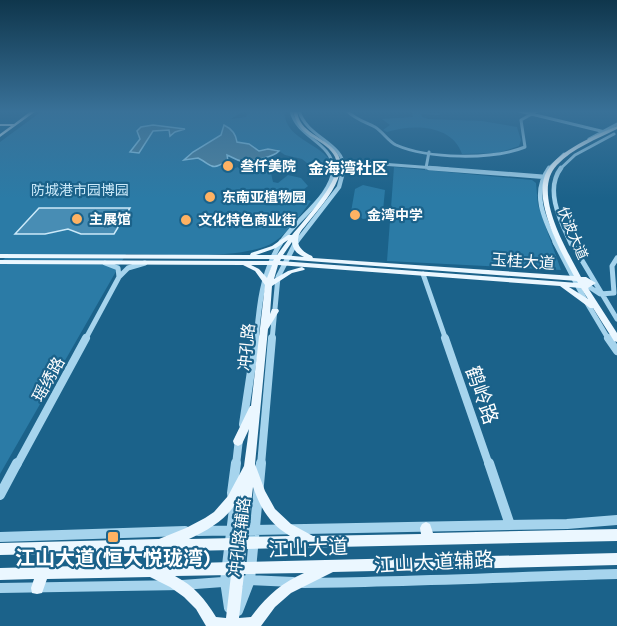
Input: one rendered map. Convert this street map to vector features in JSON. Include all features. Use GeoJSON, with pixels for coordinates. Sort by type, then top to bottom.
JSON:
{"type":"FeatureCollection","features":[{"type":"Feature","properties":{"kind":"main road"},"geometry":{"type":"LineString","coordinates":[[548,178],[568,157],[596,140]]}},
{"type":"Feature","properties":{"kind":"main road","name":"冲孔路"},"geometry":{"type":"LineString","coordinates":[[232,626],[269,285],[277,260],[338,176],[339,161]]}},
{"type":"Feature","properties":{"kind":"main road"},"geometry":{"type":"LineString","coordinates":[[338,176],[345,171]]}},
{"type":"Feature","properties":{"kind":"main road","name":"伏波大道"},"geometry":{"type":"LineString","coordinates":[[548,178],[547,206],[557,240],[568,262],[617,331]]}},
{"type":"Feature","properties":{"kind":"main road","name":"伏波大道"},"geometry":{"type":"LineString","coordinates":[[548,178],[553,213],[583,282],[617,339]]}},
{"type":"Feature","properties":{"kind":"main road"},"geometry":{"type":"LineString","coordinates":[[320,196],[329,191]]}},
{"type":"Feature","properties":{"kind":"main road"},"geometry":{"type":"LineString","coordinates":[[296,231],[294,243],[298,252],[320,260]]}},
{"type":"Feature","properties":{"kind":"main road"},"geometry":{"type":"LineString","coordinates":[[236,260],[267,250],[296,231]]}},
{"type":"Feature","properties":{"kind":"main road","name":"玉桂大道"},"geometry":{"type":"LineString","coordinates":[[104,259],[146,262],[179,259]]}},
{"type":"Feature","properties":{"kind":"main road"},"geometry":{"type":"LineString","coordinates":[[236,260],[257,270],[269,285],[296,270],[313,267]]}},
{"type":"Feature","properties":{"kind":"main road","name":"玉桂大道"},"geometry":{"type":"LineString","coordinates":[[277,260],[313,267],[583,282]]}},
{"type":"Feature","properties":{"kind":"main road","name":"玉桂大道"},"geometry":{"type":"LineString","coordinates":[[1,261],[320,260],[545,280]]}},
{"type":"Feature","properties":{"kind":"main road"},"geometry":{"type":"LineString","coordinates":[[545,280],[565,270],[568,262]]}},
{"type":"Feature","properties":{"kind":"main road"},"geometry":{"type":"LineString","coordinates":[[545,280],[564,287],[599,311]]}},
{"type":"Feature","properties":{"kind":"main road"},"geometry":{"type":"LineString","coordinates":[[264,331],[275,311]]}},
{"type":"Feature","properties":{"kind":"main road"},"geometry":{"type":"LineString","coordinates":[[238,441],[256,402]]}},
{"type":"Feature","properties":{"kind":"main road"},"geometry":{"type":"LineString","coordinates":[[250,463],[266,507],[276,521],[314,543]]}},
{"type":"Feature","properties":{"kind":"main road"},"geometry":{"type":"LineString","coordinates":[[156,546],[194,531],[212,520],[232,500],[250,463]]}},
{"type":"Feature","properties":{"kind":"main road","name":"江山大道"},"geometry":{"type":"LineString","coordinates":[[0,549],[314,543],[427,534],[617,535]]}},
{"type":"Feature","properties":{"kind":"main road","name":"江山大道"},"geometry":{"type":"LineString","coordinates":[[0,574],[152,571],[238,575],[332,567],[617,560]]}},
{"type":"Feature","properties":{"kind":"main road"},"geometry":{"type":"LineString","coordinates":[[152,571],[182,585],[201,602],[212,623],[232,626],[255,623],[270,600],[295,582],[332,567]]}},
{"type":"Feature","properties":{"kind":"main road"},"geometry":{"type":"LineString","coordinates":[[37,588],[42,573]]}},
{"type":"Feature","properties":{"kind":"street"},"geometry":{"type":"LineString","coordinates":[[316,140],[339,161],[548,178]]}},
{"type":"Feature","properties":{"kind":"street"},"geometry":{"type":"LineString","coordinates":[[322,140],[334,147],[345,171]]}},
{"type":"Feature","properties":{"kind":"street"},"geometry":{"type":"LineString","coordinates":[[391,140],[396,145],[429,152],[480,155],[519,151],[525,147],[525,140]]}},
{"type":"Feature","properties":{"kind":"street"},"geometry":{"type":"LineString","coordinates":[[594,140],[557,160],[548,178],[555,207],[583,282],[585,300],[617,351]]}},
{"type":"Feature","properties":{"kind":"street"},"geometry":{"type":"LineString","coordinates":[[426,168],[429,152]]}},
{"type":"Feature","properties":{"kind":"street","name":"冲孔路辅路"},"geometry":{"type":"LineString","coordinates":[[242,532],[259,490],[279,279],[277,260],[282,242],[298,219],[331,181],[339,161]]}},
{"type":"Feature","properties":{"kind":"street","name":"冲孔路辅路"},"geometry":{"type":"LineString","coordinates":[[242,532],[232,500],[238,441],[247,409],[258,301],[264,277],[338,188],[345,171]]}},
{"type":"Feature","properties":{"kind":"street"},"geometry":{"type":"LineString","coordinates":[[600,294],[614,293],[612,266],[617,258]]}},
{"type":"Feature","properties":{"kind":"street"},"geometry":{"type":"LineString","coordinates":[[104,259],[118,268],[119,277]]}},
{"type":"Feature","properties":{"kind":"street"},"geometry":{"type":"LineString","coordinates":[[119,277],[128,268],[146,262]]}},
{"type":"Feature","properties":{"kind":"street","name":"鹤岭路"},"geometry":{"type":"LineString","coordinates":[[423,274],[510,525]]}},
{"type":"Feature","properties":{"kind":"street","name":"瑶绣路"},"geometry":{"type":"LineString","coordinates":[[0,495],[119,277]]}},
{"type":"Feature","properties":{"kind":"street"},"geometry":{"type":"LineString","coordinates":[[583,282],[600,294],[617,319]]}},
{"type":"Feature","properties":{"kind":"street","name":"江山大道辅路"},"geometry":{"type":"LineString","coordinates":[[0,537],[194,531],[427,534],[510,525],[617,520]]}},
{"type":"Feature","properties":{"kind":"street","name":"江山大道辅路"},"geometry":{"type":"LineString","coordinates":[[0,588],[182,585],[238,575],[295,582],[416,582],[450,578],[617,574]]}},
{"type":"Feature","properties":{"kind":"green space","name":"防城港市园博园"},"geometry":{"type":"Polygon","coordinates":[[[213,140],[193,152],[194,158],[201,159],[211,167],[220,166],[230,170],[243,165],[271,173],[273,182],[278,183],[288,175],[301,178],[308,186],[302,191],[300,198],[311,201],[284,234],[261,248],[244,252],[203,255],[126,254],[0,474],[0,263],[8,255],[0,255],[0,142],[213,140]]]}},
{"type":"Feature","properties":{"kind":"green space","name":"防城港市园博园"},"geometry":{"type":"Polygon","coordinates":[[[235,140],[304,140],[324,153],[333,169],[328,172],[316,170],[302,159],[285,155],[276,149],[255,150],[252,146],[235,140]]]}},
{"type":"Feature","properties":{"kind":"green space"},"geometry":{"type":"Polygon","coordinates":[[[453,140],[521,140],[519,146],[498,153],[462,154],[453,140]]]}},
{"type":"Feature","properties":{"kind":"green space"},"geometry":{"type":"Polygon","coordinates":[[[394,167],[532,180],[536,183],[538,205],[561,270],[387,261],[394,167]]]}},
{"type":"Feature","properties":{"kind":"green space"},"geometry":{"type":"Polygon","coordinates":[[[363,185],[385,190],[382,221],[379,221],[378,217],[363,219],[351,212],[355,189],[363,185]]]}},
{"type":"Feature","properties":{"kind":"shaded area"},"geometry":{"type":"Polygon","coordinates":[[[139,140],[147,140],[139,153],[130,152],[139,140]]]}},
{"type":"Feature","properties":{"kind":"shaded area"},"geometry":{"type":"Polygon","coordinates":[[[212,140],[237,140],[249,144],[259,151],[268,149],[279,151],[267,157],[245,161],[239,161],[227,155],[228,161],[214,167],[198,158],[184,160],[212,140]]]}},
{"type":"Feature","properties":{"kind":"building","name":"主展馆"},"geometry":{"type":"Polygon","coordinates":[[[39,208],[130,208],[114,234],[81,234],[68,229],[45,234],[15,234],[39,208]]]}},
{"type":"Feature","properties":{"kind":"place","name":"叁仟美院"},"geometry":{"type":"Point","coordinates":[228,166]}},
{"type":"Feature","properties":{"kind":"place","name":"东南亚植物园"},"geometry":{"type":"Point","coordinates":[210,197]}},
{"type":"Feature","properties":{"kind":"place","name":"金湾中学"},"geometry":{"type":"Point","coordinates":[355,215]}},
{"type":"Feature","properties":{"kind":"place","name":"主展馆"},"geometry":{"type":"Point","coordinates":[77,219]}},
{"type":"Feature","properties":{"kind":"place","name":"文化特色商业街"},"geometry":{"type":"Point","coordinates":[186,220]}},
{"type":"Feature","properties":{"kind":"place","name":"江山大道(恒大悦珑湾)"},"geometry":{"type":"Point","coordinates":[113,537]}},
{"type":"Feature","properties":{"kind":"district","name":"金海湾社区"},"geometry":{"type":"Point","coordinates":[348,168]}}]}
